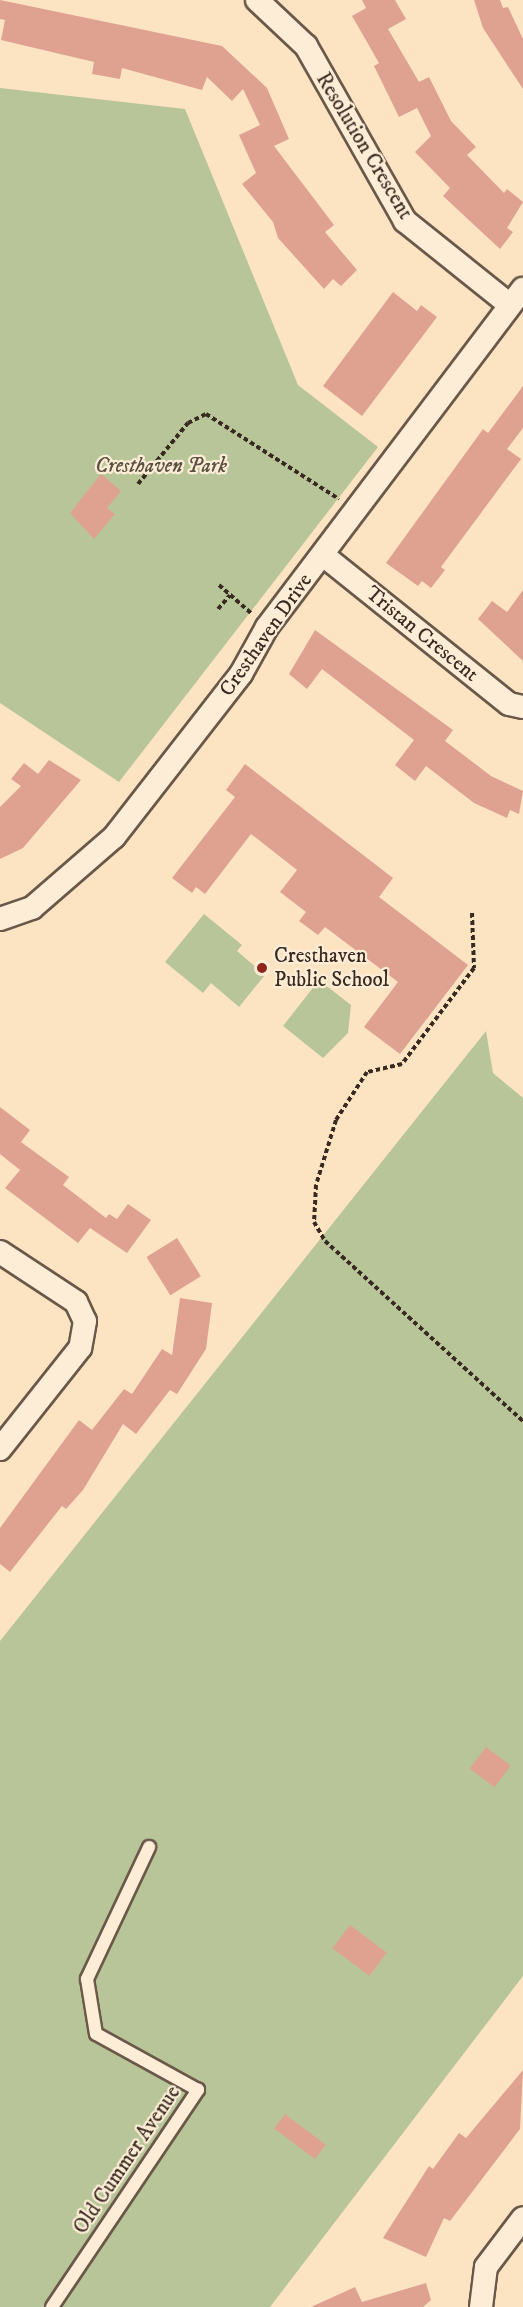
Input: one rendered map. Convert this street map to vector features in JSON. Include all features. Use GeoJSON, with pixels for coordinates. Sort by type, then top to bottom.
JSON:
{"type":"FeatureCollection","features":[{"type":"Feature","properties":{"kind":"street","name":"Resolution Crescent"},"geometry":{"type":"LineString","coordinates":[[257,0],[306,46],[405,221],[516,297]]}},
{"type":"Feature","properties":{"kind":"street","name":"Cresthaven Drive"},"geometry":{"type":"LineString","coordinates":[[0,919],[32,908],[105,848],[241,674],[267,627],[357,511],[516,297]]}},
{"type":"Feature","properties":{"kind":"street","name":"Tristan Crescent"},"geometry":{"type":"LineString","coordinates":[[323,555],[509,704],[523,707]]}},
{"type":"Feature","properties":{"kind":"street"},"geometry":{"type":"LineString","coordinates":[[0,1252],[76,1302],[85,1321],[80,1348],[0,1449]]}},
{"type":"Feature","properties":{"kind":"street"},"geometry":{"type":"LineString","coordinates":[[481,2307],[486,2267],[523,2218]]}},
{"type":"Feature","properties":{"kind":"lane","name":"Old Cummer Avenue"},"geometry":{"type":"LineString","coordinates":[[52,2307],[198,2090],[96,2034],[87,1980],[149,1847]]}},
{"type":"Feature","properties":{"kind":"path"},"geometry":{"type":"LineString","coordinates":[[138,484],[188,423],[210,415],[357,511]]}},
{"type":"Feature","properties":{"kind":"path"},"geometry":{"type":"LineString","coordinates":[[219,585],[267,627]]}},
{"type":"Feature","properties":{"kind":"path"},"geometry":{"type":"LineString","coordinates":[[218,609],[230,595]]}},
{"type":"Feature","properties":{"kind":"path"},"geometry":{"type":"LineString","coordinates":[[472,913],[474,968],[402,1064],[367,1072],[336,1120],[316,1185],[314,1222],[325,1241],[523,1421]]}},
{"type":"Feature","properties":{"kind":"green space","name":"Cresthaven Park"},"geometry":{"type":"Polygon","coordinates":[[[0,88],[185,109],[298,385],[378,447],[119,782],[0,703],[0,88]]]}},
{"type":"Feature","properties":{"kind":"green space"},"geometry":{"type":"Polygon","coordinates":[[[204,914],[242,945],[237,951],[265,975],[239,1007],[211,983],[203,993],[165,962],[204,914]]]}},
{"type":"Feature","properties":{"kind":"green space"},"geometry":{"type":"Polygon","coordinates":[[[319,980],[351,1005],[348,1033],[323,1058],[283,1026],[319,980]]]}},
{"type":"Feature","properties":{"kind":"green space"},"geometry":{"type":"Polygon","coordinates":[[[486,1031],[493,1073],[523,1098],[523,1976],[270,2307],[0,2307],[0,1641],[486,1031]]]}},
{"type":"Feature","properties":{"kind":"building"},"geometry":{"type":"Polygon","coordinates":[[[0,0],[222,46],[267,88],[289,139],[274,146],[334,225],[325,232],[357,270],[341,286],[333,279],[324,289],[278,238],[273,222],[242,184],[256,173],[239,135],[260,125],[243,89],[232,101],[207,77],[202,90],[122,68],[120,79],[92,74],[94,62],[1,40],[5,20],[0,19],[0,0]]]}},
{"type":"Feature","properties":{"kind":"building"},"geometry":{"type":"Polygon","coordinates":[[[362,0],[395,0],[406,19],[388,29],[419,82],[429,77],[451,121],[476,147],[467,155],[504,193],[507,189],[523,202],[507,228],[513,232],[500,249],[443,196],[450,188],[415,152],[431,136],[417,108],[399,117],[374,66],[379,63],[352,16],[366,8],[362,0]]]}},
{"type":"Feature","properties":{"kind":"building"},"geometry":{"type":"Polygon","coordinates":[[[474,0],[500,0],[503,8],[508,7],[523,39],[523,89],[483,28],[474,0]]]}},
{"type":"Feature","properties":{"kind":"building"},"geometry":{"type":"Polygon","coordinates":[[[393,292],[417,311],[421,305],[437,317],[362,416],[323,386],[393,292]]]}},
{"type":"Feature","properties":{"kind":"building"},"geometry":{"type":"Polygon","coordinates":[[[523,386],[523,428],[507,449],[521,459],[441,567],[445,570],[431,588],[422,581],[418,586],[386,563],[483,429],[488,433],[523,386]]]}},
{"type":"Feature","properties":{"kind":"building"},"geometry":{"type":"Polygon","coordinates":[[[101,474],[121,491],[107,508],[115,514],[94,539],[70,513],[101,474]]]}},
{"type":"Feature","properties":{"kind":"building"},"geometry":{"type":"Polygon","coordinates":[[[523,590],[523,661],[478,619],[492,601],[507,612],[523,590]]]}},
{"type":"Feature","properties":{"kind":"building"},"geometry":{"type":"Polygon","coordinates":[[[315,630],[453,730],[445,741],[491,776],[523,791],[519,814],[510,810],[507,818],[474,803],[426,766],[415,781],[395,765],[414,740],[322,669],[307,689],[289,674],[315,630]]]}},
{"type":"Feature","properties":{"kind":"building"},"geometry":{"type":"Polygon","coordinates":[[[49,760],[81,780],[23,848],[0,859],[0,807],[21,786],[11,779],[24,763],[38,774],[49,760]]]}},
{"type":"Feature","properties":{"kind":"building"},"geometry":{"type":"Polygon","coordinates":[[[245,764],[393,878],[379,897],[468,965],[400,1054],[364,1027],[398,982],[325,927],[318,935],[299,921],[306,912],[280,892],[297,870],[251,834],[205,894],[196,887],[192,893],[172,878],[235,797],[226,790],[245,764]]]}},
{"type":"Feature","properties":{"kind":"building"},"geometry":{"type":"Polygon","coordinates":[[[0,1107],[30,1130],[21,1142],[69,1177],[63,1185],[106,1218],[109,1214],[117,1219],[128,1204],[151,1220],[127,1253],[90,1228],[78,1243],[5,1188],[20,1170],[0,1154],[0,1107]]]}},
{"type":"Feature","properties":{"kind":"building"},"geometry":{"type":"Polygon","coordinates":[[[177,1238],[201,1276],[170,1295],[146,1257],[177,1238]]]}},
{"type":"Feature","properties":{"kind":"building"},"geometry":{"type":"Polygon","coordinates":[[[180,1298],[212,1303],[206,1349],[177,1394],[170,1390],[136,1434],[123,1424],[83,1490],[66,1509],[62,1506],[10,1572],[0,1564],[0,1528],[79,1420],[92,1430],[124,1389],[132,1394],[162,1349],[172,1355],[180,1298]]]}},
{"type":"Feature","properties":{"kind":"building"},"geometry":{"type":"Polygon","coordinates":[[[486,1747],[511,1766],[495,1787],[470,1769],[486,1747]]]}},
{"type":"Feature","properties":{"kind":"building"},"geometry":{"type":"Polygon","coordinates":[[[350,1925],[387,1953],[369,1976],[333,1948],[350,1925]]]}},
{"type":"Feature","properties":{"kind":"building"},"geometry":{"type":"Polygon","coordinates":[[[523,2070],[520,2129],[450,2221],[444,2218],[426,2257],[383,2238],[429,2166],[433,2169],[459,2133],[466,2138],[523,2070]]]}},
{"type":"Feature","properties":{"kind":"building"},"geometry":{"type":"Polygon","coordinates":[[[285,2114],[326,2145],[315,2159],[274,2128],[285,2114]]]}},
{"type":"Feature","properties":{"kind":"building"},"geometry":{"type":"Polygon","coordinates":[[[426,2283],[431,2300],[423,2307],[311,2307],[355,2287],[362,2302],[426,2283]]]}},
{"type":"Feature","properties":{"kind":"place","name":"Cresthaven Public School"},"geometry":{"type":"Point","coordinates":[262,968]}}]}
